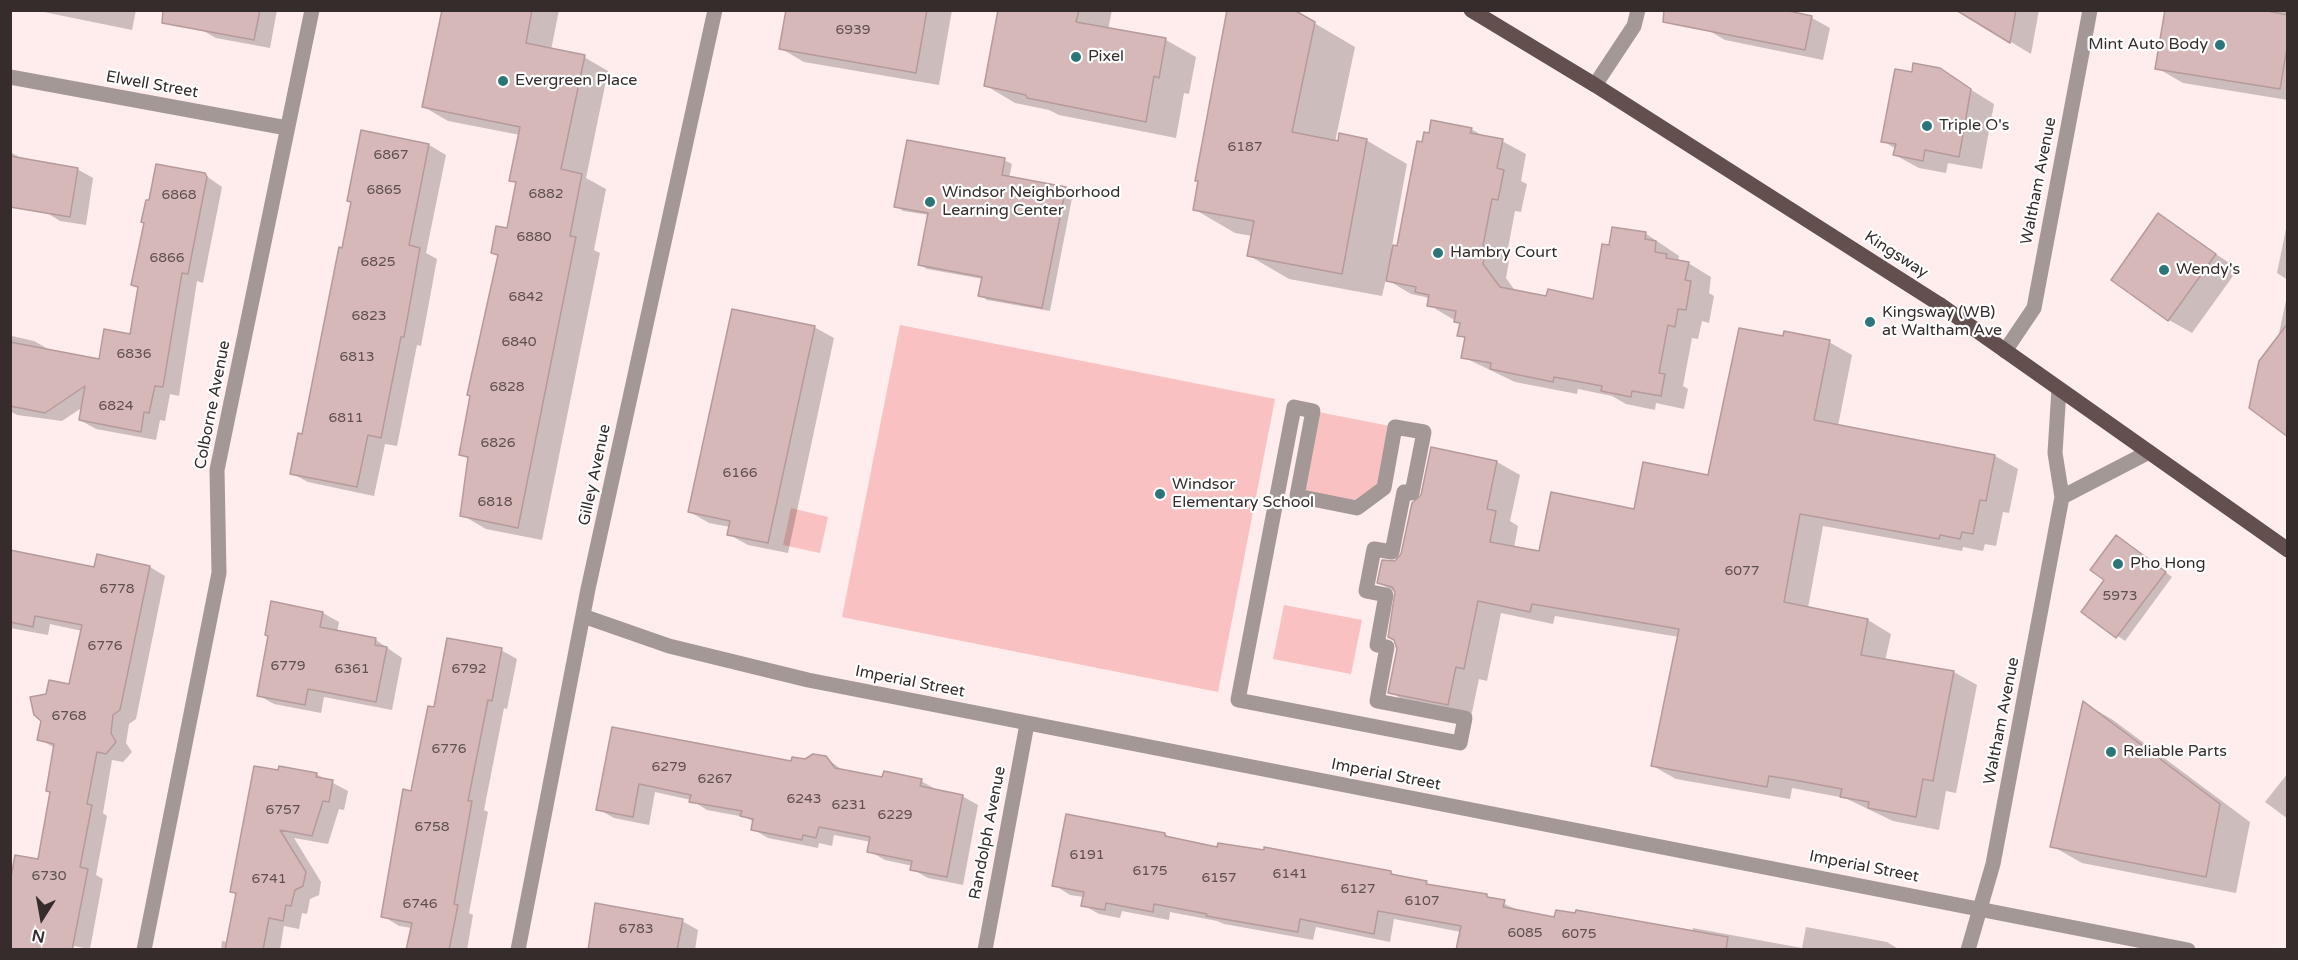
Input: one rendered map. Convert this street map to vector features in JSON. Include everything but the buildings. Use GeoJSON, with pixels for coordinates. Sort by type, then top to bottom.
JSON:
{"type":"FeatureCollection","features":[{"type":"Feature","properties":{"kind":"main road","name":"Kingsway"},"geometry":{"type":"LineString","coordinates":[[1471,10],[1594,85],[1939,304],[2288,550]]}},
{"type":"Feature","properties":{"kind":"street","name":"Colborne Avenue"},"geometry":{"type":"LineString","coordinates":[[144,950],[219,573],[217,470],[312,10]]}},
{"type":"Feature","properties":{"kind":"street","name":"Gilley Avenue"},"geometry":{"type":"LineString","coordinates":[[518,950],[583,616],[714,10]]}},
{"type":"Feature","properties":{"kind":"street"},"geometry":{"type":"LineString","coordinates":[[1594,85],[1634,26],[1638,10]]}},
{"type":"Feature","properties":{"kind":"street","name":"Waltham Avenue"},"geometry":{"type":"LineString","coordinates":[[2005,351],[2034,308],[2090,10]]}},
{"type":"Feature","properties":{"kind":"street","name":"Elwell Street"},"geometry":{"type":"LineString","coordinates":[[10,77],[287,128]]}},
{"type":"Feature","properties":{"kind":"street","name":"Waltham Avenue"},"geometry":{"type":"LineString","coordinates":[[1968,950],[1994,864],[2062,497],[2055,453],[2060,389]]}},
{"type":"Feature","properties":{"kind":"street"},"geometry":{"type":"LineString","coordinates":[[1294,407],[1313,411],[1297,496],[1357,508],[1384,488],[1395,428],[1424,432],[1412,493],[1404,492],[1392,552],[1374,549],[1366,591],[1386,595],[1377,645],[1387,647],[1377,700],[1465,718],[1460,742],[1238,700],[1294,407]]}},
{"type":"Feature","properties":{"kind":"street"},"geometry":{"type":"LineString","coordinates":[[2062,497],[2149,452]]}},
{"type":"Feature","properties":{"kind":"street","name":"Imperial Street"},"geometry":{"type":"LineString","coordinates":[[583,616],[669,646],[738,664],[1027,724],[2188,950]]}},
{"type":"Feature","properties":{"kind":"street","name":"Randolph Avenue"},"geometry":{"type":"LineString","coordinates":[[985,950],[1027,724]]}},
{"type":"Feature","properties":{"kind":"shaded area"},"geometry":{"type":"Polygon","coordinates":[[[900,325],[1275,399],[1218,692],[842,617],[900,325]]]}},
{"type":"Feature","properties":{"kind":"shaded area"},"geometry":{"type":"Polygon","coordinates":[[[1313,411],[1395,427],[1384,488],[1357,508],[1297,496],[1313,411]]]}},
{"type":"Feature","properties":{"kind":"shaded area"},"geometry":{"type":"Polygon","coordinates":[[[791,508],[828,517],[820,553],[783,545],[791,508]]]}},
{"type":"Feature","properties":{"kind":"shaded area"},"geometry":{"type":"Polygon","coordinates":[[[1284,605],[1362,620],[1351,674],[1273,659],[1284,605]]]}},
{"type":"Feature","properties":{"kind":"place","name":"Mint Auto Body"},"geometry":{"type":"Point","coordinates":[2220,45]}},
{"type":"Feature","properties":{"kind":"place","name":"Pixel"},"geometry":{"type":"Point","coordinates":[1076,57]}},
{"type":"Feature","properties":{"kind":"place","name":"Evergreen Place"},"geometry":{"type":"Point","coordinates":[503,81]}},
{"type":"Feature","properties":{"kind":"place","name":"Triple O's"},"geometry":{"type":"Point","coordinates":[1927,126]}},
{"type":"Feature","properties":{"kind":"place","name":"Windsor Neighborhood Learning Center"},"geometry":{"type":"Point","coordinates":[930,202]}},
{"type":"Feature","properties":{"kind":"place","name":"Hambry Court"},"geometry":{"type":"Point","coordinates":[1438,253]}},
{"type":"Feature","properties":{"kind":"place","name":"Wendy's"},"geometry":{"type":"Point","coordinates":[2164,270]}},
{"type":"Feature","properties":{"kind":"place","name":"Kingsway (WB) at Waltham Ave"},"geometry":{"type":"Point","coordinates":[1870,322]}},
{"type":"Feature","properties":{"kind":"place","name":"Windsor Elementary School"},"geometry":{"type":"Point","coordinates":[1160,494]}},
{"type":"Feature","properties":{"kind":"place","name":"Pho Hong"},"geometry":{"type":"Point","coordinates":[2118,564]}},
{"type":"Feature","properties":{"kind":"place","name":"Reliable Parts"},"geometry":{"type":"Point","coordinates":[2111,752]}}]}
